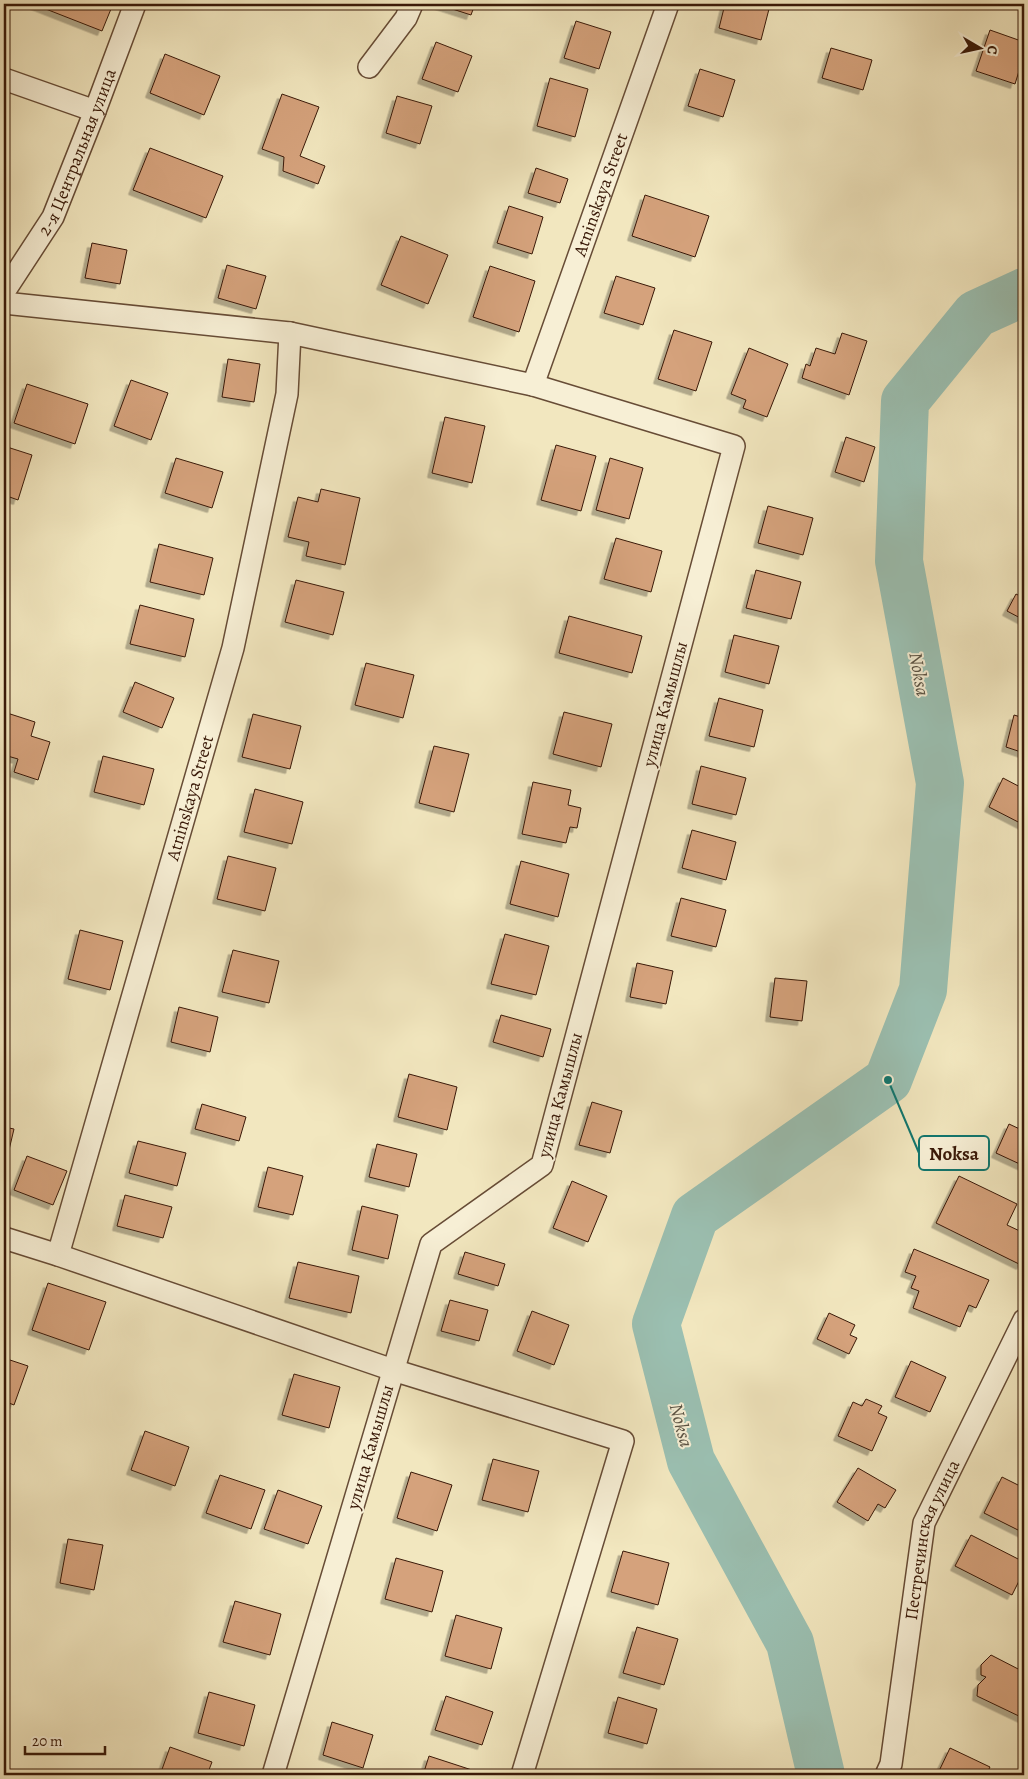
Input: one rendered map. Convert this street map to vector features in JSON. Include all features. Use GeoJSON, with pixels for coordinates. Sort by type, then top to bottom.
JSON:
{"type":"FeatureCollection","features":[{"type":"Feature","properties":{"kind":"street","name":"2-я Центральная улица"},"geometry":{"type":"LineString","coordinates":[[4,292],[53,217],[135,4]]}},
{"type":"Feature","properties":{"kind":"street"},"geometry":{"type":"LineString","coordinates":[[369,67],[406,18],[412,4]]}},
{"type":"Feature","properties":{"kind":"street","name":"Atninskaya Street"},"geometry":{"type":"LineString","coordinates":[[533,385],[668,4]]}},
{"type":"Feature","properties":{"kind":"street"},"geometry":{"type":"LineString","coordinates":[[4,78],[95,111]]}},
{"type":"Feature","properties":{"kind":"street"},"geometry":{"type":"LineString","coordinates":[[4,302],[290,333],[533,385]]}},
{"type":"Feature","properties":{"kind":"street","name":"Atninskaya Street"},"geometry":{"type":"LineString","coordinates":[[58,1255],[234,648],[287,394],[290,333]]}},
{"type":"Feature","properties":{"kind":"street","name":"улица Камышлы"},"geometry":{"type":"LineString","coordinates":[[273,1775],[431,1244],[542,1164],[734,446],[533,385]]}},
{"type":"Feature","properties":{"kind":"street"},"geometry":{"type":"LineString","coordinates":[[4,1238],[393,1370],[623,1441],[522,1775]]}},
{"type":"Feature","properties":{"kind":"street","name":"Пестречинская улица"},"geometry":{"type":"LineString","coordinates":[[886,1775],[891,1764],[924,1523],[1024,1320]]}},
{"type":"Feature","properties":{"kind":"building"},"geometry":{"type":"Polygon","coordinates":[[[33,4],[113,4],[102,31],[33,4]]]}},
{"type":"Feature","properties":{"kind":"building"},"geometry":{"type":"Polygon","coordinates":[[[437,4],[475,4],[471,15],[437,4]]]}},
{"type":"Feature","properties":{"kind":"building"},"geometry":{"type":"Polygon","coordinates":[[[725,4],[749,4],[769,9],[761,40],[719,28],[725,4]]]}},
{"type":"Feature","properties":{"kind":"building"},"geometry":{"type":"Polygon","coordinates":[[[576,21],[611,32],[599,69],[564,58],[576,21]]]}},
{"type":"Feature","properties":{"kind":"building"},"geometry":{"type":"Polygon","coordinates":[[[990,30],[1024,42],[1024,55],[1015,84],[976,71],[990,30]]]}},
{"type":"Feature","properties":{"kind":"building"},"geometry":{"type":"Polygon","coordinates":[[[436,42],[472,56],[458,92],[422,79],[436,42]]]}},
{"type":"Feature","properties":{"kind":"building"},"geometry":{"type":"Polygon","coordinates":[[[831,48],[872,60],[863,90],[822,78],[831,48]]]}},
{"type":"Feature","properties":{"kind":"building"},"geometry":{"type":"Polygon","coordinates":[[[165,54],[220,76],[204,115],[150,93],[165,54]]]}},
{"type":"Feature","properties":{"kind":"building"},"geometry":{"type":"Polygon","coordinates":[[[700,69],[735,80],[723,117],[688,106],[700,69]]]}},
{"type":"Feature","properties":{"kind":"building"},"geometry":{"type":"Polygon","coordinates":[[[550,78],[588,89],[575,137],[537,126],[550,78]]]}},
{"type":"Feature","properties":{"kind":"building"},"geometry":{"type":"Polygon","coordinates":[[[282,94],[319,107],[300,156],[325,166],[318,184],[283,171],[284,157],[262,149],[282,94]]]}},
{"type":"Feature","properties":{"kind":"building"},"geometry":{"type":"Polygon","coordinates":[[[397,96],[432,106],[420,144],[386,133],[397,96]]]}},
{"type":"Feature","properties":{"kind":"building"},"geometry":{"type":"Polygon","coordinates":[[[150,148],[223,176],[206,218],[133,190],[150,148]]]}},
{"type":"Feature","properties":{"kind":"building"},"geometry":{"type":"Polygon","coordinates":[[[536,168],[568,179],[560,203],[528,193],[536,168]]]}},
{"type":"Feature","properties":{"kind":"building"},"geometry":{"type":"Polygon","coordinates":[[[645,195],[709,216],[695,257],[632,236],[645,195]]]}},
{"type":"Feature","properties":{"kind":"building"},"geometry":{"type":"Polygon","coordinates":[[[509,206],[543,217],[532,254],[497,243],[509,206]]]}},
{"type":"Feature","properties":{"kind":"building"},"geometry":{"type":"Polygon","coordinates":[[[401,236],[448,255],[428,304],[381,285],[401,236]]]}},
{"type":"Feature","properties":{"kind":"building"},"geometry":{"type":"Polygon","coordinates":[[[92,243],[127,250],[120,284],[85,278],[92,243]]]}},
{"type":"Feature","properties":{"kind":"building"},"geometry":{"type":"Polygon","coordinates":[[[227,265],[266,276],[256,309],[218,298],[227,265]]]}},
{"type":"Feature","properties":{"kind":"building"},"geometry":{"type":"Polygon","coordinates":[[[490,266],[535,281],[519,332],[473,317],[490,266]]]}},
{"type":"Feature","properties":{"kind":"building"},"geometry":{"type":"Polygon","coordinates":[[[616,276],[655,288],[643,325],[604,313],[616,276]]]}},
{"type":"Feature","properties":{"kind":"building"},"geometry":{"type":"Polygon","coordinates":[[[674,330],[712,342],[696,391],[658,379],[674,330]]]}},
{"type":"Feature","properties":{"kind":"building"},"geometry":{"type":"Polygon","coordinates":[[[842,333],[867,341],[849,395],[802,378],[806,364],[810,366],[816,348],[835,354],[842,333]]]}},
{"type":"Feature","properties":{"kind":"building"},"geometry":{"type":"Polygon","coordinates":[[[749,348],[788,364],[767,417],[743,408],[746,400],[731,394],[749,348]]]}},
{"type":"Feature","properties":{"kind":"building"},"geometry":{"type":"Polygon","coordinates":[[[228,359],[260,364],[254,402],[222,397],[228,359]]]}},
{"type":"Feature","properties":{"kind":"building"},"geometry":{"type":"Polygon","coordinates":[[[131,380],[168,393],[151,440],[114,426],[131,380]]]}},
{"type":"Feature","properties":{"kind":"building"},"geometry":{"type":"Polygon","coordinates":[[[27,384],[88,404],[75,444],[14,423],[27,384]]]}},
{"type":"Feature","properties":{"kind":"building"},"geometry":{"type":"Polygon","coordinates":[[[445,417],[485,426],[472,483],[432,473],[445,417]]]}},
{"type":"Feature","properties":{"kind":"building"},"geometry":{"type":"Polygon","coordinates":[[[846,437],[875,447],[864,482],[835,472],[846,437]]]}},
{"type":"Feature","properties":{"kind":"building"},"geometry":{"type":"Polygon","coordinates":[[[556,445],[596,456],[581,511],[541,500],[556,445]]]}},
{"type":"Feature","properties":{"kind":"building"},"geometry":{"type":"Polygon","coordinates":[[[4,446],[32,455],[18,500],[4,495],[4,446]]]}},
{"type":"Feature","properties":{"kind":"building"},"geometry":{"type":"Polygon","coordinates":[[[176,458],[223,472],[212,508],[165,493],[176,458]]]}},
{"type":"Feature","properties":{"kind":"building"},"geometry":{"type":"Polygon","coordinates":[[[610,458],[643,468],[629,519],[596,510],[610,458]]]}},
{"type":"Feature","properties":{"kind":"building"},"geometry":{"type":"Polygon","coordinates":[[[321,489],[360,498],[345,565],[306,556],[309,542],[288,537],[298,497],[318,502],[321,489]]]}},
{"type":"Feature","properties":{"kind":"building"},"geometry":{"type":"Polygon","coordinates":[[[768,506],[813,518],[803,555],[758,543],[768,506]]]}},
{"type":"Feature","properties":{"kind":"building"},"geometry":{"type":"Polygon","coordinates":[[[616,538],[662,551],[651,592],[604,579],[616,538]]]}},
{"type":"Feature","properties":{"kind":"building"},"geometry":{"type":"Polygon","coordinates":[[[159,544],[213,558],[204,595],[150,582],[159,544]]]}},
{"type":"Feature","properties":{"kind":"building"},"geometry":{"type":"Polygon","coordinates":[[[756,570],[801,582],[791,619],[746,608],[756,570]]]}},
{"type":"Feature","properties":{"kind":"building"},"geometry":{"type":"Polygon","coordinates":[[[296,580],[344,592],[333,635],[285,622],[296,580]]]}},
{"type":"Feature","properties":{"kind":"building"},"geometry":{"type":"Polygon","coordinates":[[[1016,594],[1024,598],[1024,620],[1007,611],[1016,594]]]}},
{"type":"Feature","properties":{"kind":"building"},"geometry":{"type":"Polygon","coordinates":[[[140,605],[194,619],[185,657],[130,644],[140,605]]]}},
{"type":"Feature","properties":{"kind":"building"},"geometry":{"type":"Polygon","coordinates":[[[569,616],[642,636],[632,673],[559,653],[569,616]]]}},
{"type":"Feature","properties":{"kind":"building"},"geometry":{"type":"Polygon","coordinates":[[[734,635],[779,646],[769,684],[725,672],[734,635]]]}},
{"type":"Feature","properties":{"kind":"building"},"geometry":{"type":"Polygon","coordinates":[[[366,663],[414,675],[403,718],[355,705],[366,663]]]}},
{"type":"Feature","properties":{"kind":"building"},"geometry":{"type":"Polygon","coordinates":[[[135,682],[174,698],[162,728],[123,712],[135,682]]]}},
{"type":"Feature","properties":{"kind":"building"},"geometry":{"type":"Polygon","coordinates":[[[719,698],[763,710],[754,747],[709,736],[719,698]]]}},
{"type":"Feature","properties":{"kind":"building"},"geometry":{"type":"Polygon","coordinates":[[[4,712],[35,722],[31,736],[50,742],[38,780],[14,772],[18,759],[4,755],[4,712]]]}},
{"type":"Feature","properties":{"kind":"building"},"geometry":{"type":"Polygon","coordinates":[[[564,712],[612,724],[601,767],[553,754],[564,712]]]}},
{"type":"Feature","properties":{"kind":"building"},"geometry":{"type":"Polygon","coordinates":[[[253,714],[301,726],[290,769],[242,757],[253,714]]]}},
{"type":"Feature","properties":{"kind":"building"},"geometry":{"type":"Polygon","coordinates":[[[1014,715],[1024,718],[1024,753],[1006,747],[1014,715]]]}},
{"type":"Feature","properties":{"kind":"building"},"geometry":{"type":"Polygon","coordinates":[[[434,746],[469,754],[454,812],[419,803],[434,746]]]}},
{"type":"Feature","properties":{"kind":"building"},"geometry":{"type":"Polygon","coordinates":[[[103,756],[154,769],[144,805],[94,792],[103,756]]]}},
{"type":"Feature","properties":{"kind":"building"},"geometry":{"type":"Polygon","coordinates":[[[701,766],[746,778],[736,815],[692,804],[701,766]]]}},
{"type":"Feature","properties":{"kind":"building"},"geometry":{"type":"Polygon","coordinates":[[[1003,778],[1024,789],[1024,825],[989,807],[1003,778]]]}},
{"type":"Feature","properties":{"kind":"building"},"geometry":{"type":"Polygon","coordinates":[[[533,782],[571,790],[568,805],[581,808],[577,828],[570,827],[566,843],[522,834],[533,782]]]}},
{"type":"Feature","properties":{"kind":"building"},"geometry":{"type":"Polygon","coordinates":[[[255,789],[303,802],[292,844],[244,832],[255,789]]]}},
{"type":"Feature","properties":{"kind":"building"},"geometry":{"type":"Polygon","coordinates":[[[692,830],[736,842],[726,880],[682,868],[692,830]]]}},
{"type":"Feature","properties":{"kind":"building"},"geometry":{"type":"Polygon","coordinates":[[[228,856],[276,868],[265,911],[217,899],[228,856]]]}},
{"type":"Feature","properties":{"kind":"building"},"geometry":{"type":"Polygon","coordinates":[[[521,861],[569,874],[558,917],[510,904],[521,861]]]}},
{"type":"Feature","properties":{"kind":"building"},"geometry":{"type":"Polygon","coordinates":[[[681,898],[726,910],[716,947],[671,936],[681,898]]]}},
{"type":"Feature","properties":{"kind":"building"},"geometry":{"type":"Polygon","coordinates":[[[80,930],[123,941],[110,990],[68,979],[80,930]]]}},
{"type":"Feature","properties":{"kind":"building"},"geometry":{"type":"Polygon","coordinates":[[[505,934],[549,946],[536,995],[491,984],[505,934]]]}},
{"type":"Feature","properties":{"kind":"building"},"geometry":{"type":"Polygon","coordinates":[[[233,950],[279,961],[269,1003],[222,992],[233,950]]]}},
{"type":"Feature","properties":{"kind":"building"},"geometry":{"type":"Polygon","coordinates":[[[637,963],[673,971],[666,1004],[630,997],[637,963]]]}},
{"type":"Feature","properties":{"kind":"building"},"geometry":{"type":"Polygon","coordinates":[[[775,978],[807,981],[802,1021],[770,1017],[775,978]]]}},
{"type":"Feature","properties":{"kind":"building"},"geometry":{"type":"Polygon","coordinates":[[[179,1007],[218,1017],[210,1052],[171,1042],[179,1007]]]}},
{"type":"Feature","properties":{"kind":"building"},"geometry":{"type":"Polygon","coordinates":[[[501,1015],[551,1029],[543,1057],[493,1042],[501,1015]]]}},
{"type":"Feature","properties":{"kind":"building"},"geometry":{"type":"Polygon","coordinates":[[[409,1074],[457,1087],[447,1130],[398,1117],[409,1074]]]}},
{"type":"Feature","properties":{"kind":"building"},"geometry":{"type":"Polygon","coordinates":[[[592,1102],[622,1111],[610,1153],[579,1145],[592,1102]]]}},
{"type":"Feature","properties":{"kind":"building"},"geometry":{"type":"Polygon","coordinates":[[[202,1104],[246,1117],[239,1141],[195,1129],[202,1104]]]}},
{"type":"Feature","properties":{"kind":"building"},"geometry":{"type":"Polygon","coordinates":[[[1009,1124],[1024,1131],[1024,1166],[996,1153],[1009,1124]]]}},
{"type":"Feature","properties":{"kind":"building"},"geometry":{"type":"Polygon","coordinates":[[[4,1127],[14,1129],[4,1171],[4,1127]]]}},
{"type":"Feature","properties":{"kind":"building"},"geometry":{"type":"Polygon","coordinates":[[[138,1141],[186,1153],[177,1186],[129,1173],[138,1141]]]}},
{"type":"Feature","properties":{"kind":"building"},"geometry":{"type":"Polygon","coordinates":[[[377,1144],[417,1154],[409,1187],[369,1177],[377,1144]]]}},
{"type":"Feature","properties":{"kind":"building"},"geometry":{"type":"Polygon","coordinates":[[[27,1156],[67,1171],[53,1205],[14,1190],[27,1156]]]}},
{"type":"Feature","properties":{"kind":"building"},"geometry":{"type":"Polygon","coordinates":[[[268,1167],[303,1176],[293,1215],[258,1207],[268,1167]]]}},
{"type":"Feature","properties":{"kind":"building"},"geometry":{"type":"Polygon","coordinates":[[[959,1176],[1017,1204],[1007,1225],[1024,1233],[1024,1259],[1021,1265],[936,1223],[959,1176]]]}},
{"type":"Feature","properties":{"kind":"building"},"geometry":{"type":"Polygon","coordinates":[[[572,1181],[607,1196],[588,1242],[553,1228],[572,1181]]]}},
{"type":"Feature","properties":{"kind":"building"},"geometry":{"type":"Polygon","coordinates":[[[125,1195],[172,1207],[163,1238],[117,1226],[125,1195]]]}},
{"type":"Feature","properties":{"kind":"building"},"geometry":{"type":"Polygon","coordinates":[[[362,1206],[398,1215],[388,1259],[352,1250],[362,1206]]]}},
{"type":"Feature","properties":{"kind":"building"},"geometry":{"type":"Polygon","coordinates":[[[914,1249],[989,1280],[976,1308],[969,1305],[960,1327],[913,1308],[919,1291],[911,1288],[916,1276],[905,1272],[914,1249]]]}},
{"type":"Feature","properties":{"kind":"building"},"geometry":{"type":"Polygon","coordinates":[[[465,1252],[505,1264],[498,1286],[458,1274],[465,1252]]]}},
{"type":"Feature","properties":{"kind":"building"},"geometry":{"type":"Polygon","coordinates":[[[298,1262],[359,1276],[351,1313],[289,1298],[298,1262]]]}},
{"type":"Feature","properties":{"kind":"building"},"geometry":{"type":"Polygon","coordinates":[[[48,1283],[106,1302],[89,1350],[32,1330],[48,1283]]]}},
{"type":"Feature","properties":{"kind":"building"},"geometry":{"type":"Polygon","coordinates":[[[450,1300],[488,1310],[479,1341],[441,1331],[450,1300]]]}},
{"type":"Feature","properties":{"kind":"building"},"geometry":{"type":"Polygon","coordinates":[[[532,1311],[569,1325],[554,1365],[517,1351],[532,1311]]]}},
{"type":"Feature","properties":{"kind":"building"},"geometry":{"type":"Polygon","coordinates":[[[829,1313],[855,1325],[850,1335],[857,1338],[849,1354],[817,1339],[829,1313]]]}},
{"type":"Feature","properties":{"kind":"building"},"geometry":{"type":"Polygon","coordinates":[[[4,1358],[28,1366],[14,1405],[4,1401],[4,1358]]]}},
{"type":"Feature","properties":{"kind":"building"},"geometry":{"type":"Polygon","coordinates":[[[911,1361],[946,1377],[930,1412],[895,1397],[911,1361]]]}},
{"type":"Feature","properties":{"kind":"building"},"geometry":{"type":"Polygon","coordinates":[[[294,1374],[340,1387],[329,1428],[282,1415],[294,1374]]]}},
{"type":"Feature","properties":{"kind":"building"},"geometry":{"type":"Polygon","coordinates":[[[866,1399],[882,1406],[878,1413],[887,1417],[872,1451],[838,1436],[853,1402],[862,1406],[866,1399]]]}},
{"type":"Feature","properties":{"kind":"building"},"geometry":{"type":"Polygon","coordinates":[[[145,1431],[189,1447],[175,1486],[131,1470],[145,1431]]]}},
{"type":"Feature","properties":{"kind":"building"},"geometry":{"type":"Polygon","coordinates":[[[493,1459],[539,1471],[528,1512],[482,1500],[493,1459]]]}},
{"type":"Feature","properties":{"kind":"building"},"geometry":{"type":"Polygon","coordinates":[[[858,1468],[896,1490],[885,1508],[878,1504],[868,1521],[837,1502],[858,1468]]]}},
{"type":"Feature","properties":{"kind":"building"},"geometry":{"type":"Polygon","coordinates":[[[411,1472],[452,1485],[437,1531],[397,1518],[411,1472]]]}},
{"type":"Feature","properties":{"kind":"building"},"geometry":{"type":"Polygon","coordinates":[[[220,1475],[265,1490],[251,1529],[206,1513],[220,1475]]]}},
{"type":"Feature","properties":{"kind":"building"},"geometry":{"type":"Polygon","coordinates":[[[1002,1477],[1024,1488],[1024,1533],[984,1513],[1002,1477]]]}},
{"type":"Feature","properties":{"kind":"building"},"geometry":{"type":"Polygon","coordinates":[[[278,1490],[322,1506],[308,1544],[264,1529],[278,1490]]]}},
{"type":"Feature","properties":{"kind":"building"},"geometry":{"type":"Polygon","coordinates":[[[971,1535],[1024,1562],[1024,1571],[1012,1595],[955,1566],[971,1535]]]}},
{"type":"Feature","properties":{"kind":"building"},"geometry":{"type":"Polygon","coordinates":[[[68,1539],[103,1545],[94,1590],[60,1583],[68,1539]]]}},
{"type":"Feature","properties":{"kind":"building"},"geometry":{"type":"Polygon","coordinates":[[[623,1551],[669,1563],[658,1605],[611,1592],[623,1551]]]}},
{"type":"Feature","properties":{"kind":"building"},"geometry":{"type":"Polygon","coordinates":[[[396,1558],[443,1571],[432,1612],[385,1599],[396,1558]]]}},
{"type":"Feature","properties":{"kind":"building"},"geometry":{"type":"Polygon","coordinates":[[[235,1601],[281,1614],[270,1655],[223,1642],[235,1601]]]}},
{"type":"Feature","properties":{"kind":"building"},"geometry":{"type":"Polygon","coordinates":[[[456,1615],[502,1628],[491,1669],[445,1656],[456,1615]]]}},
{"type":"Feature","properties":{"kind":"building"},"geometry":{"type":"Polygon","coordinates":[[[637,1627],[678,1639],[664,1685],[623,1673],[637,1627]]]}},
{"type":"Feature","properties":{"kind":"building"},"geometry":{"type":"Polygon","coordinates":[[[991,1655],[1024,1672],[1023,1718],[977,1696],[978,1685],[986,1677],[981,1675],[981,1665],[991,1655]]]}},
{"type":"Feature","properties":{"kind":"building"},"geometry":{"type":"Polygon","coordinates":[[[209,1692],[255,1705],[244,1746],[198,1733],[209,1692]]]}},
{"type":"Feature","properties":{"kind":"building"},"geometry":{"type":"Polygon","coordinates":[[[446,1696],[493,1712],[482,1745],[435,1730],[446,1696]]]}},
{"type":"Feature","properties":{"kind":"building"},"geometry":{"type":"Polygon","coordinates":[[[618,1697],[657,1709],[647,1744],[608,1733],[618,1697]]]}},
{"type":"Feature","properties":{"kind":"building"},"geometry":{"type":"Polygon","coordinates":[[[332,1722],[373,1735],[363,1768],[323,1755],[332,1722]]]}},
{"type":"Feature","properties":{"kind":"building"},"geometry":{"type":"Polygon","coordinates":[[[170,1747],[212,1762],[207,1775],[160,1775],[170,1747]]]}},
{"type":"Feature","properties":{"kind":"building"},"geometry":{"type":"Polygon","coordinates":[[[950,1748],[990,1767],[986,1775],[948,1775],[939,1771],[950,1748]]]}},
{"type":"Feature","properties":{"kind":"building"},"geometry":{"type":"Polygon","coordinates":[[[429,1756],[475,1771],[473,1775],[423,1775],[429,1756]]]}},
{"type":"Feature","properties":{"kind":"waterway","name":"Noksa"},"geometry":{"type":"LineString","coordinates":[[821,1775],[790,1643],[691,1461],[656,1324],[695,1216],[888,1080],[923,990],[940,783],[899,561],[905,401],[976,314],[1024,292]]}},
{"type":"Feature","properties":{"kind":"place","name":"Noksa"},"geometry":{"type":"Point","coordinates":[888,1080]}}]}
